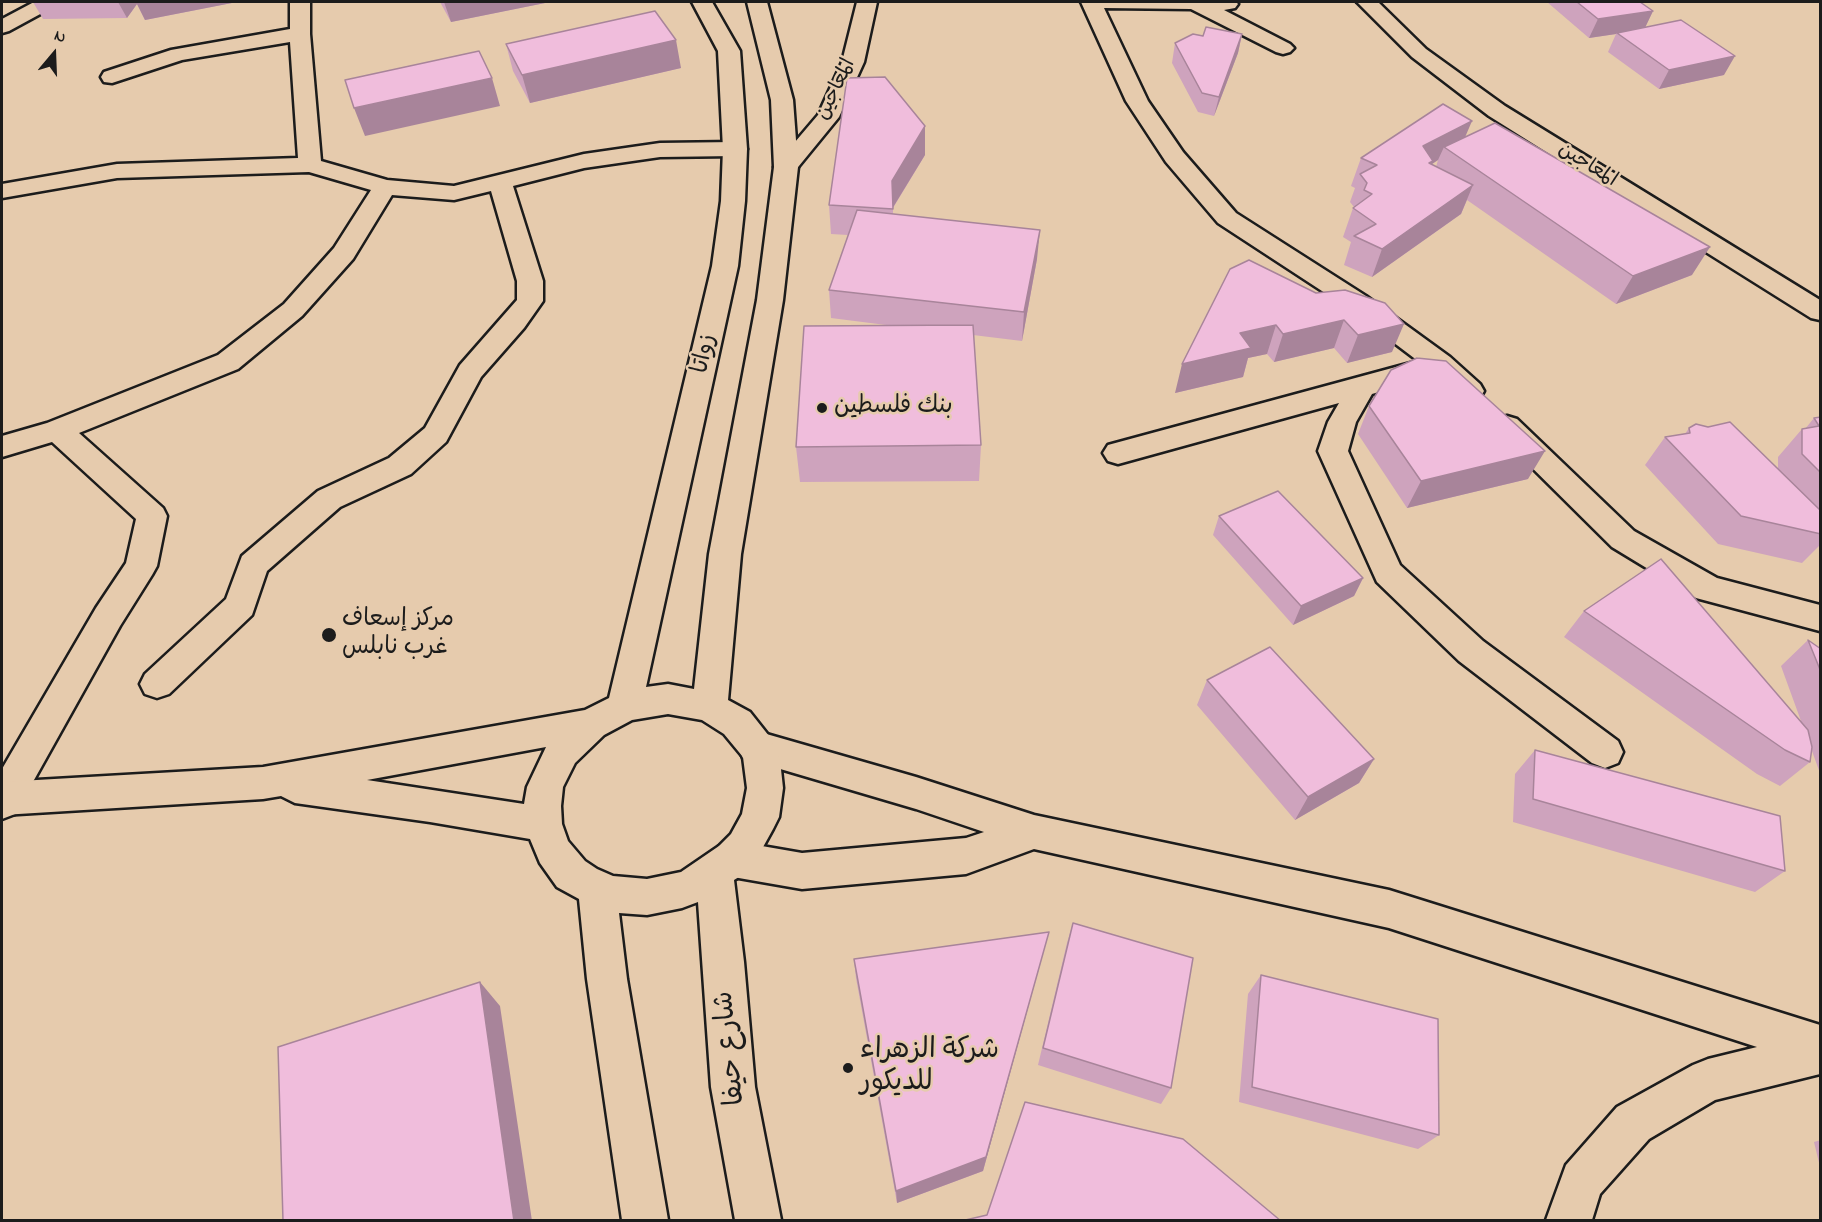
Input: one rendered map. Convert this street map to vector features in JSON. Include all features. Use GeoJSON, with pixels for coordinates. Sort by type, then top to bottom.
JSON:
{"type":"FeatureCollection","features":[{"type":"Feature","properties":{"kind":"street"},"geometry":{"type":"LineString","coordinates":[[2,27],[48,2]]}},
{"type":"Feature","properties":{"kind":"street"},"geometry":{"type":"LineString","coordinates":[[300,2],[300,34],[310,165]]}},
{"type":"Feature","properties":{"kind":"street","name":"زواتا"},"geometry":{"type":"LineString","coordinates":[[624,707],[725,266],[733,201],[735,149],[729,51],[702,2]]}},
{"type":"Feature","properties":{"kind":"street"},"geometry":{"type":"LineString","coordinates":[[710,707],[725,554],[770,300],[786,167],[782,100],[758,2]]}},
{"type":"Feature","properties":{"kind":"street","name":"المعاجين"},"geometry":{"type":"LineString","coordinates":[[786,167],[828,117],[853,62],[867,2]]}},
{"type":"Feature","properties":{"kind":"street"},"geometry":{"type":"LineString","coordinates":[[1228,4],[1091,2],[1137,101],[1174,157],[1227,218],[1357,302],[1440,364],[1623,539],[1708,589],[1821,618]]}},
{"type":"Feature","properties":{"kind":"street","name":"المعاجين"},"geometry":{"type":"LineString","coordinates":[[1367,2],[1419,53],[1497,111],[1821,312]]}},
{"type":"Feature","properties":{"kind":"street"},"geometry":{"type":"LineString","coordinates":[[1197,4],[1283,48]]}},
{"type":"Feature","properties":{"kind":"street"},"geometry":{"type":"LineString","coordinates":[[112,77],[178,54],[300,34]]}},
{"type":"Feature","properties":{"kind":"street"},"geometry":{"type":"LineString","coordinates":[[2,191],[117,171],[310,165],[385,187],[454,194],[584,161],[660,150],[735,149]]}},
{"type":"Feature","properties":{"kind":"street"},"geometry":{"type":"LineString","coordinates":[[157,684],[240,606],[253,565],[329,498],[400,466],[436,435],[470,372],[515,322],[530,301],[530,281],[500,182]]}},
{"type":"Feature","properties":{"kind":"street"},"geometry":{"type":"LineString","coordinates":[[2,446],[57,430],[228,362],[293,310],[344,253],[385,187]]}},
{"type":"Feature","properties":{"kind":"street"},"geometry":{"type":"LineString","coordinates":[[1118,453],[1440,364]]}},
{"type":"Feature","properties":{"kind":"street"},"geometry":{"type":"LineString","coordinates":[[1362,387],[1342,422],[1333,451],[1388,573],[1471,651],[1605,752]]}},
{"type":"Feature","properties":{"kind":"street"},"geometry":{"type":"LineString","coordinates":[[2,800],[108,616],[141,566],[152,516],[57,430]]}},
{"type":"Feature","properties":{"kind":"street"},"geometry":{"type":"LineString","coordinates":[[668,699],[710,707],[737,723],[756,747],[765,773],[764,803],[753,832],[723,866],[681,890],[647,897],[613,894],[597,889],[571,874],[561,863],[546,838],[543,824],[545,787],[552,770],[575,737],[591,724],[624,707],[653,700],[668,699]]}},
{"type":"Feature","properties":{"kind":"street"},"geometry":{"type":"LineString","coordinates":[[2,800],[263,783],[591,724]]}},
{"type":"Feature","properties":{"kind":"street"},"geometry":{"type":"LineString","coordinates":[[756,747],[916,793],[1034,832],[1389,909],[1821,1046]]}},
{"type":"Feature","properties":{"kind":"street"},"geometry":{"type":"LineString","coordinates":[[263,783],[430,805],[543,824]]}},
{"type":"Feature","properties":{"kind":"street"},"geometry":{"type":"LineString","coordinates":[[723,866],[802,871],[966,856],[1034,832]]}},
{"type":"Feature","properties":{"kind":"street","name":"شارع حيفا"},"geometry":{"type":"LineString","coordinates":[[723,866],[724,962],[733,1087],[758,1221]]}},
{"type":"Feature","properties":{"kind":"street"},"geometry":{"type":"LineString","coordinates":[[597,889],[607,979],[645,1221]]}},
{"type":"Feature","properties":{"kind":"street"},"geometry":{"type":"LineString","coordinates":[[1569,1221],[1582,1181],[1633,1123],[1708,1080],[1821,1053]]}},
{"type":"Feature","properties":{"kind":"building"},"geometry":{"type":"Polygon","coordinates":[[[1577,2],[1640,2],[1653,11],[1598,19],[1577,2]]]}},
{"type":"Feature","properties":{"kind":"building"},"geometry":{"type":"Polygon","coordinates":[[[655,11],[676,40],[522,75],[506,44],[655,11]]]}},
{"type":"Feature","properties":{"kind":"building"},"geometry":{"type":"Polygon","coordinates":[[[1681,20],[1735,56],[1669,70],[1617,33],[1681,20]]]}},
{"type":"Feature","properties":{"kind":"building"},"geometry":{"type":"Polygon","coordinates":[[[1206,27],[1242,34],[1219,97],[1202,93],[1175,43],[1193,34],[1203,36],[1206,27]]]}},
{"type":"Feature","properties":{"kind":"building"},"geometry":{"type":"Polygon","coordinates":[[[479,51],[492,78],[354,108],[345,80],[479,51]]]}},
{"type":"Feature","properties":{"kind":"building"},"geometry":{"type":"Polygon","coordinates":[[[885,77],[925,126],[892,181],[893,209],[829,205],[847,78],[885,77]]]}},
{"type":"Feature","properties":{"kind":"building"},"geometry":{"type":"Polygon","coordinates":[[[1443,104],[1472,121],[1423,146],[1433,161],[1429,163],[1473,185],[1382,249],[1354,236],[1376,224],[1353,208],[1372,194],[1364,190],[1367,183],[1360,174],[1377,165],[1361,158],[1443,104]]]}},
{"type":"Feature","properties":{"kind":"building"},"geometry":{"type":"Polygon","coordinates":[[[1495,123],[1710,247],[1633,276],[1444,147],[1495,123]]]}},
{"type":"Feature","properties":{"kind":"building"},"geometry":{"type":"Polygon","coordinates":[[[857,210],[1040,230],[1024,312],[829,290],[857,210]]]}},
{"type":"Feature","properties":{"kind":"building"},"geometry":{"type":"Polygon","coordinates":[[[1249,260],[1316,293],[1345,290],[1385,303],[1404,324],[1358,335],[1344,320],[1283,334],[1276,325],[1240,333],[1251,348],[1182,364],[1230,269],[1249,260]]]}},
{"type":"Feature","properties":{"kind":"building"},"geometry":{"type":"Polygon","coordinates":[[[973,325],[981,445],[796,447],[804,326],[973,325]]]}},
{"type":"Feature","properties":{"kind":"building"},"geometry":{"type":"Polygon","coordinates":[[[1417,358],[1446,361],[1545,451],[1421,481],[1369,406],[1391,370],[1417,358]]]}},
{"type":"Feature","properties":{"kind":"building"},"geometry":{"type":"Polygon","coordinates":[[[1821,417],[1821,473],[1802,454],[1802,429],[1819,426],[1814,418],[1821,417]]]}},
{"type":"Feature","properties":{"kind":"building"},"geometry":{"type":"Polygon","coordinates":[[[1730,422],[1821,511],[1821,534],[1741,516],[1665,437],[1690,433],[1689,428],[1696,424],[1708,427],[1730,422]]]}},
{"type":"Feature","properties":{"kind":"building"},"geometry":{"type":"Polygon","coordinates":[[[1278,491],[1363,578],[1301,606],[1219,516],[1278,491]]]}},
{"type":"Feature","properties":{"kind":"building"},"geometry":{"type":"Polygon","coordinates":[[[1661,559],[1808,730],[1812,747],[1810,762],[1785,750],[1584,611],[1661,559]]]}},
{"type":"Feature","properties":{"kind":"building"},"geometry":{"type":"Polygon","coordinates":[[[1808,640],[1821,649],[1821,672],[1808,640]]]}},
{"type":"Feature","properties":{"kind":"building"},"geometry":{"type":"Polygon","coordinates":[[[1270,647],[1374,759],[1308,797],[1207,680],[1270,647]]]}},
{"type":"Feature","properties":{"kind":"building"},"geometry":{"type":"Polygon","coordinates":[[[1535,750],[1780,816],[1785,871],[1533,799],[1535,750]]]}},
{"type":"Feature","properties":{"kind":"building"},"geometry":{"type":"Polygon","coordinates":[[[1073,923],[1193,958],[1171,1088],[1043,1048],[1073,923]]]}},
{"type":"Feature","properties":{"kind":"building"},"geometry":{"type":"Polygon","coordinates":[[[1049,932],[986,1157],[896,1191],[854,959],[1049,932]]]}},
{"type":"Feature","properties":{"kind":"building"},"geometry":{"type":"Polygon","coordinates":[[[1261,975],[1438,1019],[1439,1135],[1252,1087],[1261,975]]]}},
{"type":"Feature","properties":{"kind":"building"},"geometry":{"type":"Polygon","coordinates":[[[480,982],[514,1221],[283,1221],[278,1047],[480,982]]]}},
{"type":"Feature","properties":{"kind":"building"},"geometry":{"type":"Polygon","coordinates":[[[1025,1102],[1183,1139],[1281,1221],[961,1221],[987,1215],[1025,1102]]]}},
{"type":"Feature","properties":{"kind":"place","name":"بنك فلسطين"},"geometry":{"type":"Point","coordinates":[822,408]}},
{"type":"Feature","properties":{"kind":"place","name":"مركز إسعاف غرب نابلس"},"geometry":{"type":"Point","coordinates":[329,635]}},
{"type":"Feature","properties":{"kind":"place","name":"شركة الزهراء للديكور"},"geometry":{"type":"Point","coordinates":[848,1068]}}]}
